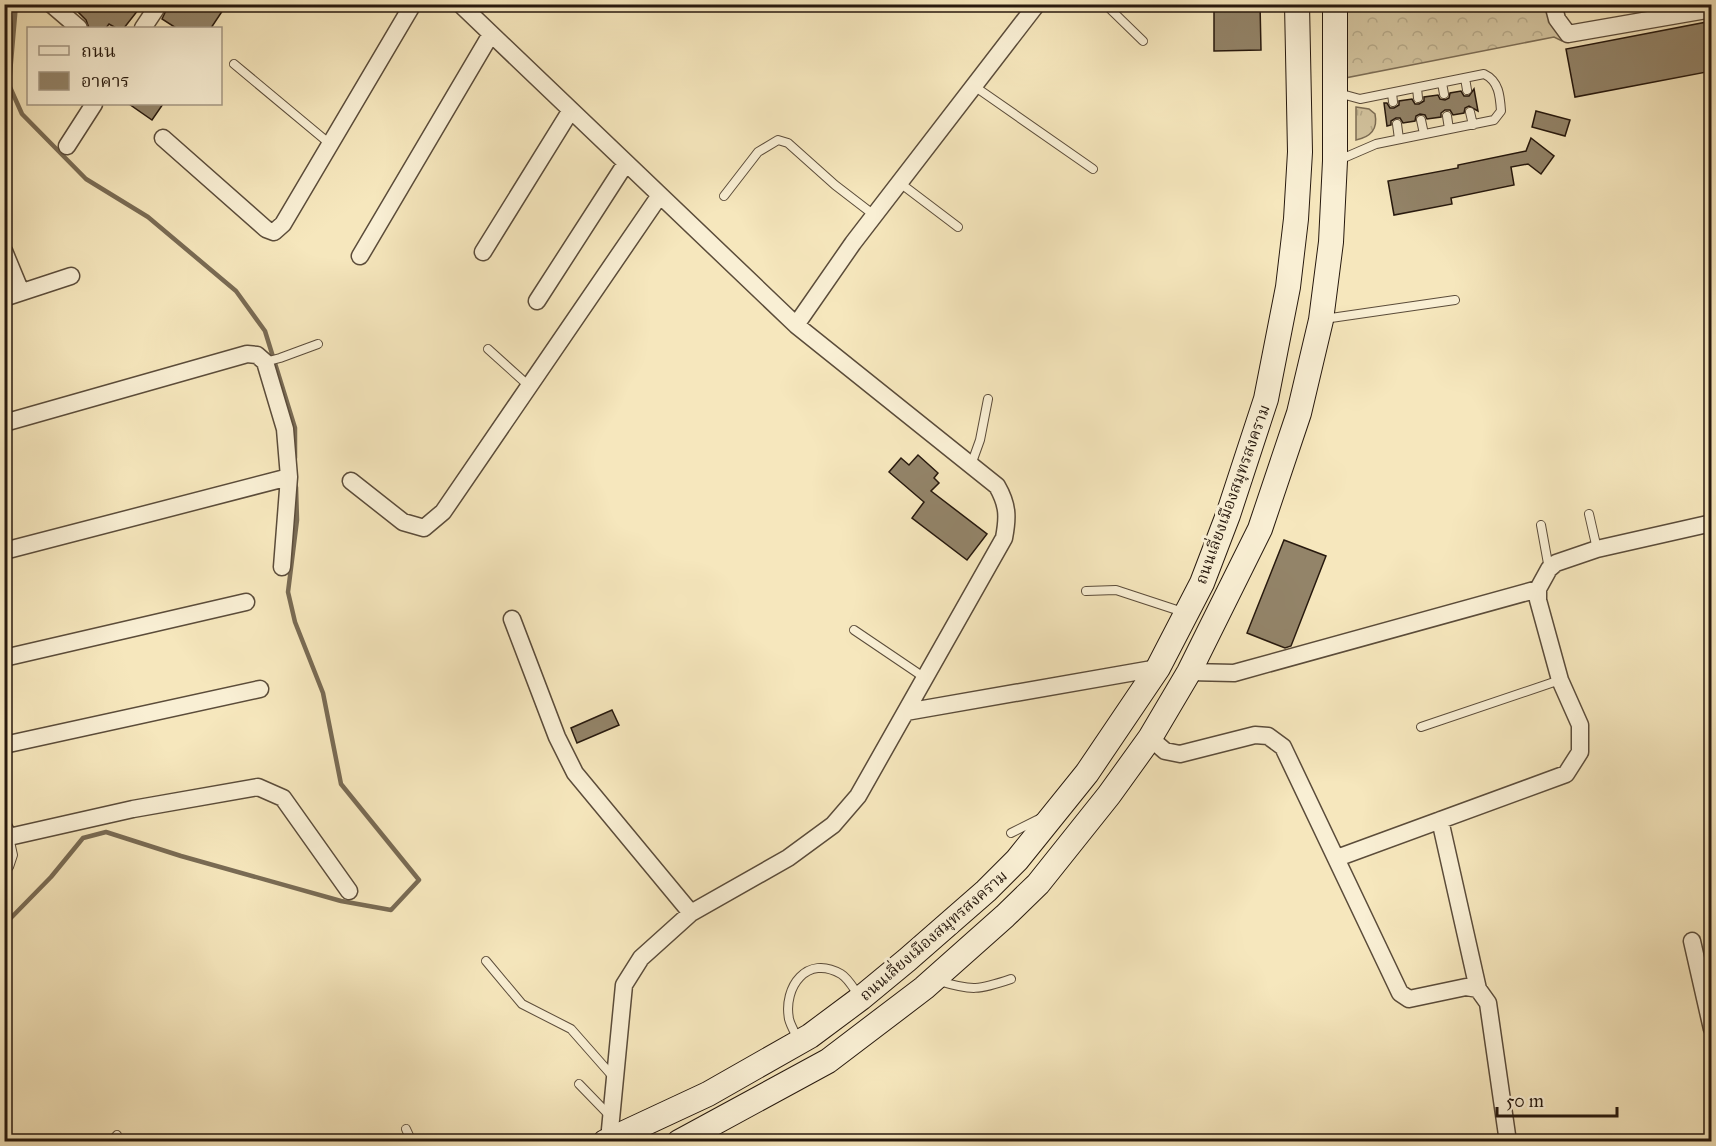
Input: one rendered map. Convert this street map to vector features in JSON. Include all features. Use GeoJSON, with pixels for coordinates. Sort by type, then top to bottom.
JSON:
{"type":"FeatureCollection","features":[{"type":"Feature","properties":{"kind":"main road","name":"ถนนเลี่ยงเมืองสมุทรสงคราม"},"geometry":{"type":"LineString","coordinates":[[608,1133],[708,1094],[800,1042],[861,998],[986,891],[1017,860],[1087,773],[1158,668],[1202,583],[1228,515],[1266,399],[1288,287],[1296,219],[1300,152],[1296,4]]}},
{"type":"Feature","properties":{"kind":"main road","name":"ถนนเลี่ยงเมืองสมุทรสงคราม"},"geometry":{"type":"LineString","coordinates":[[679,1142],[828,1061],[934,979],[1005,916],[1038,884],[1109,795],[1150,738],[1190,672],[1260,529],[1299,413],[1321,320],[1331,242],[1335,161],[1335,4]]}},
{"type":"Feature","properties":{"kind":"street"},"geometry":{"type":"LineString","coordinates":[[51,4],[78,27]]}},
{"type":"Feature","properties":{"kind":"street"},"geometry":{"type":"LineString","coordinates":[[144,27],[159,4]]}},
{"type":"Feature","properties":{"kind":"street"},"geometry":{"type":"LineString","coordinates":[[163,138],[266,229],[274,232],[284,224],[413,4]]}},
{"type":"Feature","properties":{"kind":"street"},"geometry":{"type":"LineString","coordinates":[[460,4],[796,325],[997,486],[1006,500],[1007,522],[1004,538],[858,796],[833,825],[788,858],[691,913],[641,958],[624,985],[608,1133]]}},
{"type":"Feature","properties":{"kind":"street"},"geometry":{"type":"LineString","coordinates":[[796,325],[874,215],[1037,4]]}},
{"type":"Feature","properties":{"kind":"street"},"geometry":{"type":"LineString","coordinates":[[1553,4],[1557,19],[1568,34],[1712,9]]}},
{"type":"Feature","properties":{"kind":"street"},"geometry":{"type":"LineString","coordinates":[[360,256],[491,34]]}},
{"type":"Feature","properties":{"kind":"street"},"geometry":{"type":"LineString","coordinates":[[67,146],[93,105]]}},
{"type":"Feature","properties":{"kind":"street"},"geometry":{"type":"LineString","coordinates":[[483,252],[571,110]]}},
{"type":"Feature","properties":{"kind":"street"},"geometry":{"type":"LineString","coordinates":[[537,301],[626,163]]}},
{"type":"Feature","properties":{"kind":"street"},"geometry":{"type":"LineString","coordinates":[[351,481],[403,522],[424,528],[443,512],[660,195]]}},
{"type":"Feature","properties":{"kind":"street"},"geometry":{"type":"LineString","coordinates":[[4,251],[21,292]]}},
{"type":"Feature","properties":{"kind":"street"},"geometry":{"type":"LineString","coordinates":[[4,298],[71,276]]}},
{"type":"Feature","properties":{"kind":"street"},"geometry":{"type":"LineString","coordinates":[[4,423],[247,354],[272,361],[285,429],[288,477],[282,567]]}},
{"type":"Feature","properties":{"kind":"street"},"geometry":{"type":"LineString","coordinates":[[4,551],[288,477]]}},
{"type":"Feature","properties":{"kind":"street"},"geometry":{"type":"LineString","coordinates":[[1337,858],[1566,774],[1580,752],[1580,725],[1560,680],[1538,600],[1538,589],[1549,569],[1556,563],[1597,549],[1712,523]]}},
{"type":"Feature","properties":{"kind":"street"},"geometry":{"type":"LineString","coordinates":[[1190,672],[1234,673],[1538,589]]}},
{"type":"Feature","properties":{"kind":"street"},"geometry":{"type":"LineString","coordinates":[[4,658],[246,602]]}},
{"type":"Feature","properties":{"kind":"street"},"geometry":{"type":"LineString","coordinates":[[512,619],[557,737],[575,773],[691,913]]}},
{"type":"Feature","properties":{"kind":"street"},"geometry":{"type":"LineString","coordinates":[[906,712],[1158,668]]}},
{"type":"Feature","properties":{"kind":"street"},"geometry":{"type":"LineString","coordinates":[[4,746],[260,689]]}},
{"type":"Feature","properties":{"kind":"street"},"geometry":{"type":"LineString","coordinates":[[1150,738],[1165,751],[1180,754],[1255,735],[1268,736],[1283,747],[1400,993],[1409,999],[1466,987],[1478,989]]}},
{"type":"Feature","properties":{"kind":"street"},"geometry":{"type":"LineString","coordinates":[[7,832],[258,787],[284,798],[349,891]]}},
{"type":"Feature","properties":{"kind":"street"},"geometry":{"type":"LineString","coordinates":[[1440,820],[1478,989],[1488,1003],[1508,1142]]}},
{"type":"Feature","properties":{"kind":"street"},"geometry":{"type":"LineString","coordinates":[[1692,941],[1712,1029]]}},
{"type":"Feature","properties":{"kind":"lane"},"geometry":{"type":"LineString","coordinates":[[1105,4],[1143,41]]}},
{"type":"Feature","properties":{"kind":"lane"},"geometry":{"type":"LineString","coordinates":[[234,64],[330,144]]}},
{"type":"Feature","properties":{"kind":"lane"},"geometry":{"type":"LineString","coordinates":[[1335,92],[1360,99],[1484,74],[1492,78],[1499,93],[1501,111],[1494,120],[1376,144],[1335,161]]}},
{"type":"Feature","properties":{"kind":"lane"},"geometry":{"type":"LineString","coordinates":[[1465,78],[1467,90]]}},
{"type":"Feature","properties":{"kind":"lane"},"geometry":{"type":"LineString","coordinates":[[1443,83],[1444,94]]}},
{"type":"Feature","properties":{"kind":"lane"},"geometry":{"type":"LineString","coordinates":[[974,86],[1093,170]]}},
{"type":"Feature","properties":{"kind":"lane"},"geometry":{"type":"LineString","coordinates":[[1417,88],[1418,98]]}},
{"type":"Feature","properties":{"kind":"lane"},"geometry":{"type":"LineString","coordinates":[[1392,93],[1393,102]]}},
{"type":"Feature","properties":{"kind":"lane"},"geometry":{"type":"LineString","coordinates":[[1470,112],[1473,124]]}},
{"type":"Feature","properties":{"kind":"lane"},"geometry":{"type":"LineString","coordinates":[[1447,116],[1449,129]]}},
{"type":"Feature","properties":{"kind":"lane"},"geometry":{"type":"LineString","coordinates":[[1421,120],[1424,134]]}},
{"type":"Feature","properties":{"kind":"lane"},"geometry":{"type":"LineString","coordinates":[[1397,124],[1399,139]]}},
{"type":"Feature","properties":{"kind":"lane"},"geometry":{"type":"LineString","coordinates":[[724,196],[758,152],[778,140],[788,143],[835,185],[874,215]]}},
{"type":"Feature","properties":{"kind":"lane"},"geometry":{"type":"LineString","coordinates":[[900,183],[958,226]]}},
{"type":"Feature","properties":{"kind":"lane"},"geometry":{"type":"LineString","coordinates":[[1321,320],[1455,300]]}},
{"type":"Feature","properties":{"kind":"lane"},"geometry":{"type":"LineString","coordinates":[[272,361],[318,344]]}},
{"type":"Feature","properties":{"kind":"lane"},"geometry":{"type":"LineString","coordinates":[[488,349],[529,386]]}},
{"type":"Feature","properties":{"kind":"lane"},"geometry":{"type":"LineString","coordinates":[[971,465],[980,440],[988,399]]}},
{"type":"Feature","properties":{"kind":"lane"},"geometry":{"type":"LineString","coordinates":[[1589,514],[1597,549]]}},
{"type":"Feature","properties":{"kind":"lane"},"geometry":{"type":"LineString","coordinates":[[1541,525],[1549,569]]}},
{"type":"Feature","properties":{"kind":"lane"},"geometry":{"type":"LineString","coordinates":[[1086,591],[1116,590],[1186,613]]}},
{"type":"Feature","properties":{"kind":"lane"},"geometry":{"type":"LineString","coordinates":[[854,630],[925,678]]}},
{"type":"Feature","properties":{"kind":"lane"},"geometry":{"type":"LineString","coordinates":[[1421,727],[1560,680]]}},
{"type":"Feature","properties":{"kind":"lane"},"geometry":{"type":"LineString","coordinates":[[1011,833],[1053,813]]}},
{"type":"Feature","properties":{"kind":"lane"},"geometry":{"type":"LineString","coordinates":[[4,869],[9,867],[13,855],[7,832]]}},
{"type":"Feature","properties":{"kind":"lane"},"geometry":{"type":"LineString","coordinates":[[486,961],[522,1004],[571,1029],[615,1079]]}},
{"type":"Feature","properties":{"kind":"lane"},"geometry":{"type":"LineString","coordinates":[[800,1042],[789,1021],[788,1001],[794,983],[805,972],[823,967],[842,975],[861,998]]}},
{"type":"Feature","properties":{"kind":"lane"},"geometry":{"type":"LineString","coordinates":[[934,979],[965,989],[984,988],[1011,979]]}},
{"type":"Feature","properties":{"kind":"lane"},"geometry":{"type":"LineString","coordinates":[[579,1084],[608,1133]]}},
{"type":"Feature","properties":{"kind":"lane"},"geometry":{"type":"LineString","coordinates":[[406,1129],[412,1142]]}},
{"type":"Feature","properties":{"kind":"green space"},"geometry":{"type":"Polygon","coordinates":[[[1344,5],[1550,5],[1564,36],[1562,41],[1554,37],[1345,78],[1344,5]]]}},
{"type":"Feature","properties":{"kind":"green space"},"geometry":{"type":"Polygon","coordinates":[[[1356,107],[1369,109],[1375,114],[1376,119],[1372,132],[1356,140],[1356,107]]]}},
{"type":"Feature","properties":{"kind":"building"},"geometry":{"type":"Polygon","coordinates":[[[70,4],[146,4],[145,7],[142,5],[125,27],[114,27],[109,24],[107,27],[89,27],[86,20],[70,4]]]}},
{"type":"Feature","properties":{"kind":"building"},"geometry":{"type":"Polygon","coordinates":[[[169,4],[227,4],[212,27],[174,27],[162,19],[169,4]]]}},
{"type":"Feature","properties":{"kind":"building"},"geometry":{"type":"Polygon","coordinates":[[[1214,4],[1260,4],[1261,50],[1214,51],[1214,4]]]}},
{"type":"Feature","properties":{"kind":"building"},"geometry":{"type":"Polygon","coordinates":[[[1712,21],[1712,71],[1575,97],[1566,49],[1712,21]]]}},
{"type":"Feature","properties":{"kind":"building"},"geometry":{"type":"Polygon","coordinates":[[[1474,89],[1478,111],[1469,106],[1465,108],[1464,113],[1453,115],[1450,110],[1445,110],[1441,113],[1441,117],[1427,119],[1425,115],[1420,114],[1416,116],[1415,121],[1403,123],[1400,118],[1396,118],[1391,121],[1391,125],[1387,126],[1384,103],[1394,108],[1399,105],[1399,101],[1412,99],[1415,104],[1419,104],[1424,101],[1424,97],[1438,95],[1440,99],[1445,100],[1449,98],[1450,93],[1461,91],[1464,96],[1469,96],[1474,89]]]}},
{"type":"Feature","properties":{"kind":"building"},"geometry":{"type":"Polygon","coordinates":[[[130,105],[162,105],[152,120],[130,105]]]}},
{"type":"Feature","properties":{"kind":"building"},"geometry":{"type":"Polygon","coordinates":[[[1536,111],[1570,120],[1565,136],[1532,127],[1536,111]]]}},
{"type":"Feature","properties":{"kind":"building"},"geometry":{"type":"Polygon","coordinates":[[[1531,138],[1554,156],[1541,174],[1528,164],[1511,167],[1514,185],[1451,198],[1452,204],[1394,215],[1388,181],[1458,168],[1458,165],[1526,151],[1531,138]]]}},
{"type":"Feature","properties":{"kind":"building"},"geometry":{"type":"Polygon","coordinates":[[[918,455],[938,473],[934,478],[939,483],[931,491],[987,534],[967,560],[912,518],[924,502],[889,472],[901,458],[909,465],[918,455]]]}},
{"type":"Feature","properties":{"kind":"building"},"geometry":{"type":"Polygon","coordinates":[[[1284,540],[1326,556],[1291,646],[1285,648],[1247,633],[1284,540]]]}},
{"type":"Feature","properties":{"kind":"building"},"geometry":{"type":"Polygon","coordinates":[[[612,710],[619,725],[577,743],[571,728],[612,710]]]}},
{"type":"Feature","properties":{"kind":"waterway"},"geometry":{"type":"LineString","coordinates":[[16,4],[9,85],[22,114],[86,179],[148,217],[236,291],[265,331],[295,428],[295,458]]}},
{"type":"Feature","properties":{"kind":"waterway"},"geometry":{"type":"LineString","coordinates":[[4,925],[51,877],[83,838],[106,832],[181,856],[341,901],[391,910],[419,880],[341,784],[323,693],[295,622],[288,592],[297,520],[296,487]]}}]}
